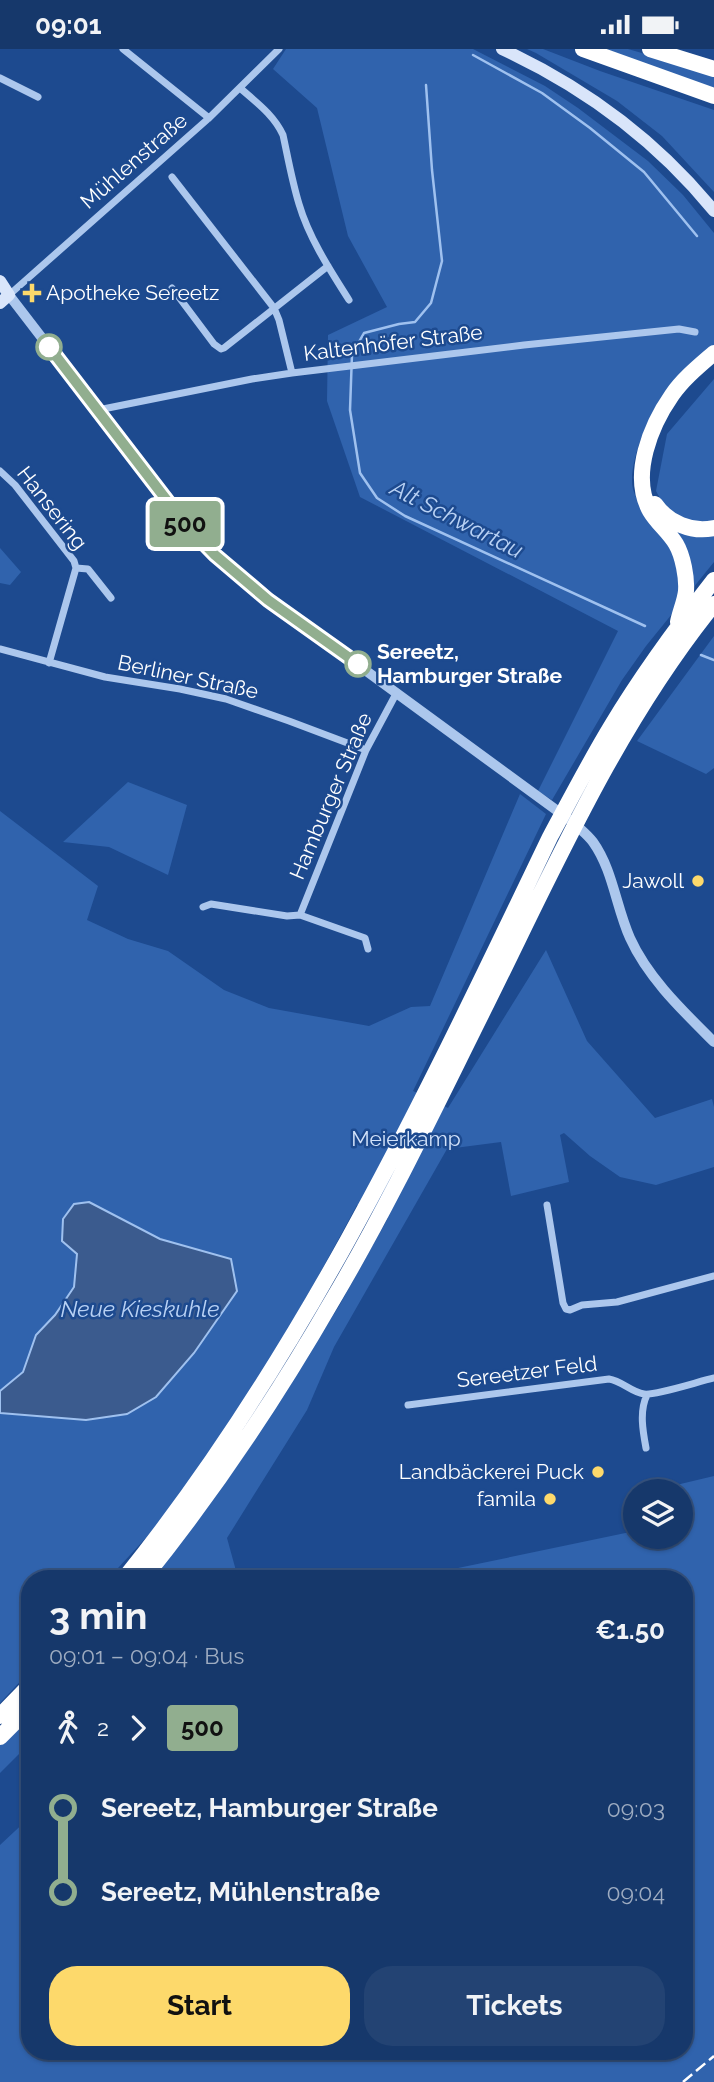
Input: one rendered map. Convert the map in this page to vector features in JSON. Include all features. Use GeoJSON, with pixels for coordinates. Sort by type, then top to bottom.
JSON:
{"type":"FeatureCollection","features":[{"type":"Feature","properties":{"kind":"highway"},"geometry":{"type":"LineString","coordinates":[[583,49],[714,96]]}},
{"type":"Feature","properties":{"kind":"highway"},"geometry":{"type":"LineString","coordinates":[[650,49],[714,69]]}},
{"type":"Feature","properties":{"kind":"highway"},"geometry":{"type":"LineString","coordinates":[[676,630],[686,591],[683,565],[677,545],[650,511],[644,496],[642,478],[646,452],[659,417],[674,393],[714,353]]}},
{"type":"Feature","properties":{"kind":"highway"},"geometry":{"type":"LineString","coordinates":[[714,361],[679,397],[665,419],[653,454],[649,479],[650,494],[657,508],[668,518],[702,530],[714,528]]}},
{"type":"Feature","properties":{"kind":"highway"},"geometry":{"type":"LineString","coordinates":[[151,1570],[227,1469],[320,1291],[397,1152],[556,842],[572,796],[612,724],[676,630],[714,580]]}},
{"type":"Feature","properties":{"kind":"highway"},"geometry":{"type":"LineString","coordinates":[[556,842],[581,812],[625,732],[669,662],[714,604]]}},
{"type":"Feature","properties":{"kind":"highway"},"geometry":{"type":"LineString","coordinates":[[131,1570],[264,1399]]}},
{"type":"Feature","properties":{"kind":"highway"},"geometry":{"type":"LineString","coordinates":[[0,1716],[21,1694]]}},
{"type":"Feature","properties":{"kind":"highway"},"geometry":{"type":"LineString","coordinates":[[0,1737],[21,1716]]}},
{"type":"Feature","properties":{"kind":"main road"},"geometry":{"type":"LineString","coordinates":[[502,49],[575,89],[621,121],[656,149],[714,211]]}},
{"type":"Feature","properties":{"kind":"main road"},"geometry":{"type":"LineString","coordinates":[[0,281],[5,299]]}},
{"type":"Feature","properties":{"kind":"street"},"geometry":{"type":"LineString","coordinates":[[123,49],[209,118]]}},
{"type":"Feature","properties":{"kind":"street","name":"Mühlenstraße"},"geometry":{"type":"LineString","coordinates":[[5,299],[209,118],[279,49]]}},
{"type":"Feature","properties":{"kind":"street"},"geometry":{"type":"LineString","coordinates":[[0,79],[38,97]]}},
{"type":"Feature","properties":{"kind":"street"},"geometry":{"type":"LineString","coordinates":[[240,88],[279,125],[307,227],[349,300]]}},
{"type":"Feature","properties":{"kind":"street"},"geometry":{"type":"LineString","coordinates":[[172,177],[274,308],[292,373]]}},
{"type":"Feature","properties":{"kind":"street"},"geometry":{"type":"LineString","coordinates":[[172,288],[214,344],[221,349],[328,266]]}},
{"type":"Feature","properties":{"kind":"street"},"geometry":{"type":"LineString","coordinates":[[5,299],[98,410],[185,524],[215,555],[268,600],[574,823],[593,841],[615,892],[630,937],[644,963],[657,982],[714,1042]]}},
{"type":"Feature","properties":{"kind":"street","name":"Kaltenhöfer Straße"},"geometry":{"type":"LineString","coordinates":[[98,410],[292,373],[679,329],[695,332]]}},
{"type":"Feature","properties":{"kind":"street","name":"Hansering"},"geometry":{"type":"LineString","coordinates":[[0,471],[15,485],[74,561],[76,568],[49,663]]}},
{"type":"Feature","properties":{"kind":"street","name":"Hansering"},"geometry":{"type":"LineString","coordinates":[[76,568],[88,569],[111,597]]}},
{"type":"Feature","properties":{"kind":"street","name":"Berliner Straße"},"geometry":{"type":"LineString","coordinates":[[0,649],[105,677],[226,699],[366,750]]}},
{"type":"Feature","properties":{"kind":"street","name":"Hamburger Straße"},"geometry":{"type":"LineString","coordinates":[[300,915],[366,750],[397,692]]}},
{"type":"Feature","properties":{"kind":"street"},"geometry":{"type":"LineString","coordinates":[[203,907],[211,904],[287,916],[300,915],[365,938],[368,949]]}},
{"type":"Feature","properties":{"kind":"street"},"geometry":{"type":"LineString","coordinates":[[547,1205],[566,1309],[617,1302],[714,1276]]}},
{"type":"Feature","properties":{"kind":"street"},"geometry":{"type":"LineString","coordinates":[[646,1448],[643,1403],[647,1395],[714,1378]]}},
{"type":"Feature","properties":{"kind":"street","name":"Sereetzer Feld"},"geometry":{"type":"LineString","coordinates":[[408,1405],[609,1379],[647,1395]]}},
{"type":"Feature","properties":{"kind":"green space"},"geometry":{"type":"Polygon","coordinates":[[[286,49],[473,49],[545,86],[648,161],[683,195],[714,233],[714,348],[681,375],[659,401],[641,439],[632,479],[634,492],[645,514],[664,506],[656,491],[667,434],[714,379],[714,562],[622,680],[552,800],[538,791],[618,631],[360,497],[327,401],[328,335],[387,307],[348,236],[317,108],[273,69],[286,49]]]}},
{"type":"Feature","properties":{"kind":"green space"},"geometry":{"type":"Polygon","coordinates":[[[527,49],[543,49],[714,110],[714,192],[662,136],[617,101],[527,49]]]}},
{"type":"Feature","properties":{"kind":"green space"},"geometry":{"type":"Polygon","coordinates":[[[606,49],[628,49],[714,74],[714,90],[606,49]]]}},
{"type":"Feature","properties":{"kind":"green space"},"geometry":{"type":"Polygon","coordinates":[[[0,548],[21,572],[10,585],[0,583],[0,548]]]}},
{"type":"Feature","properties":{"kind":"green space"},"geometry":{"type":"Polygon","coordinates":[[[714,636],[714,768],[706,774],[637,741],[714,636]]]}},
{"type":"Feature","properties":{"kind":"green space"},"geometry":{"type":"Polygon","coordinates":[[[128,782],[187,805],[168,875],[109,847],[63,842],[128,782]]]}},
{"type":"Feature","properties":{"kind":"green space","name":"Meierkamp"},"geometry":{"type":"Polygon","coordinates":[[[520,794],[546,814],[413,1091],[448,1108],[546,950],[587,1041],[655,1118],[712,1099],[714,1167],[656,1185],[620,1177],[564,1133],[560,1135],[569,1182],[511,1196],[501,1142],[447,1149],[334,1347],[307,1410],[227,1538],[236,1570],[158,1570],[270,1414],[339,1306],[388,1218],[357,1205],[297,1314],[210,1455],[158,1524],[116,1570],[21,1570],[21,1681],[0,1703],[0,1413],[86,1420],[127,1414],[156,1396],[194,1353],[237,1291],[231,1259],[160,1239],[89,1202],[77,1254],[74,1287],[55,1315],[36,1335],[23,1373],[0,1391],[0,811],[98,886],[87,920],[128,939],[168,951],[224,990],[269,1008],[369,1026],[411,1007],[430,1006],[520,794]]]}},
{"type":"Feature","properties":{"kind":"green space"},"geometry":{"type":"Polygon","coordinates":[[[714,1476],[714,2082],[0,2082],[0,1845],[21,1825],[21,2060],[693,2060],[693,1570],[443,1570],[623,1534],[623,1549],[693,1549],[693,1481],[714,1476]]]}},
{"type":"Feature","properties":{"kind":"green space"},"geometry":{"type":"Polygon","coordinates":[[[21,1725],[21,1752],[0,1773],[0,1745],[21,1725]]]}},
{"type":"Feature","properties":{"kind":"water","name":"Neue Kieskuhle"},"geometry":{"type":"Polygon","coordinates":[[[89,1202],[160,1239],[231,1259],[237,1291],[194,1353],[156,1397],[127,1414],[86,1420],[0,1413],[0,1391],[23,1372],[36,1335],[55,1315],[74,1287],[77,1254],[62,1241],[63,1219],[74,1204],[89,1202]]]}},
{"type":"Feature","properties":{"kind":"waterway"},"geometry":{"type":"LineString","coordinates":[[473,55],[542,93],[590,128],[644,172],[697,236]]}},
{"type":"Feature","properties":{"kind":"waterway","name":"Alt Schwartau"},"geometry":{"type":"LineString","coordinates":[[426,85],[442,261],[431,303],[415,322],[364,333],[352,354],[350,410],[360,473],[377,498],[405,516],[645,626]]}},
{"type":"Feature","properties":{"kind":"waterway","name":"Alt Schwartau"},"geometry":{"type":"LineString","coordinates":[[701,655],[714,660]]}},
{"type":"Feature","properties":{"kind":"railway"},"geometry":{"type":"LineString","coordinates":[[683,2082],[714,2056]]}},
{"type":"Feature","properties":{"kind":"bus line","name":"500"},"geometry":{"type":"LineString","coordinates":[[49,347],[185,524],[215,555],[268,600],[358,664]]}},
{"type":"Feature","properties":{"kind":"place","name":"Apotheke Sereetz"},"geometry":{"type":"Point","coordinates":[32,293]}},
{"type":"Feature","properties":{"kind":"place","name":"Sereetz, Hamburger Straße"},"geometry":{"type":"Point","coordinates":[358,664]}},
{"type":"Feature","properties":{"kind":"place","name":"Jawoll"},"geometry":{"type":"Point","coordinates":[698,881]}},
{"type":"Feature","properties":{"kind":"place","name":"Landbäckerei Puck"},"geometry":{"type":"Point","coordinates":[598,1472]}},
{"type":"Feature","properties":{"kind":"place","name":"famila"},"geometry":{"type":"Point","coordinates":[550,1499]}}]}
